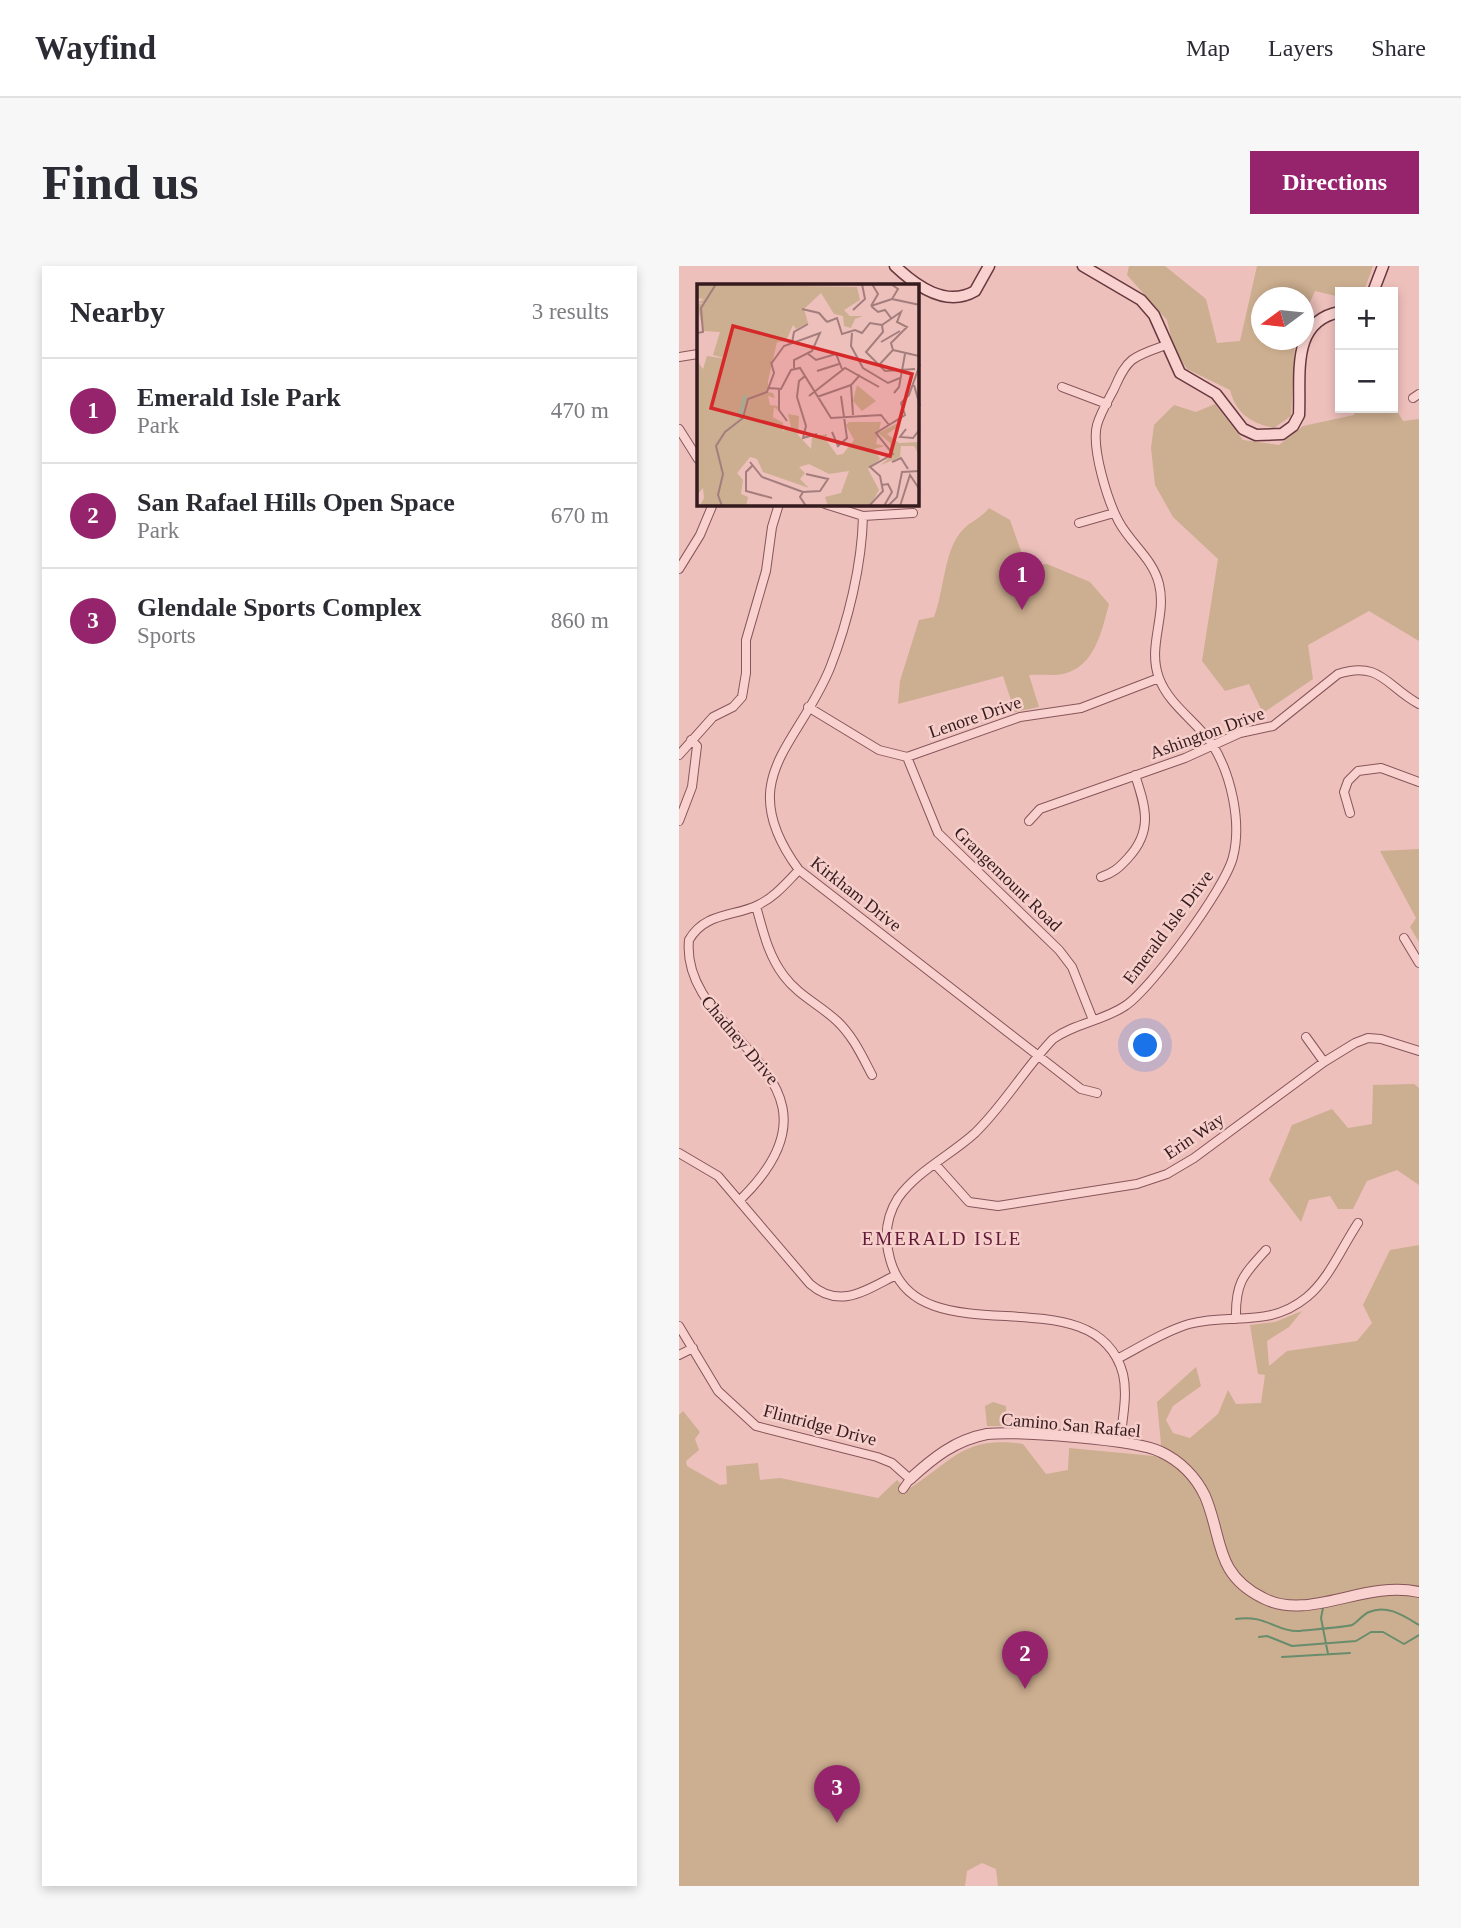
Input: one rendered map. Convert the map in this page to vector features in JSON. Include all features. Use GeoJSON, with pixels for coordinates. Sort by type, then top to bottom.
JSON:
{"type":"FeatureCollection","features":[{"type":"Feature","properties":{"kind":"main road"},"geometry":{"type":"LineString","coordinates":[[896,267],[930,292],[954,299],[975,292],[989,266]]}},
{"type":"Feature","properties":{"kind":"main road"},"geometry":{"type":"LineString","coordinates":[[1083,266],[1141,300],[1154,315],[1180,373],[1216,394],[1243,429],[1256,435],[1282,434],[1293,426],[1299,415],[1300,363],[1307,332],[1314,322],[1335,314]]}},
{"type":"Feature","properties":{"kind":"main road"},"geometry":{"type":"LineString","coordinates":[[1375,287],[1383,266]]}},
{"type":"Feature","properties":{"kind":"street","name":"Emerald Isle Drive"},"geometry":{"type":"LineString","coordinates":[[1117,1359],[1102,1339],[1082,1327],[937,1307],[913,1295],[896,1275],[886,1241],[889,1219],[898,1198],[975,1132],[1037,1056],[1061,1033],[1122,1008],[1138,996],[1213,897],[1229,870],[1236,842],[1235,810],[1212,744],[1173,701],[1159,678],[1155,646],[1161,610],[1159,582],[1151,563],[1114,513],[1095,438],[1107,404],[1131,361],[1166,345]]}},
{"type":"Feature","properties":{"kind":"street"},"geometry":{"type":"LineString","coordinates":[[679,357],[697,354]]}},
{"type":"Feature","properties":{"kind":"street"},"geometry":{"type":"LineString","coordinates":[[1062,387],[1107,404]]}},
{"type":"Feature","properties":{"kind":"street"},"geometry":{"type":"LineString","coordinates":[[679,429],[697,457]]}},
{"type":"Feature","properties":{"kind":"street"},"geometry":{"type":"LineString","coordinates":[[679,569],[700,535],[712,506]]}},
{"type":"Feature","properties":{"kind":"street"},"geometry":{"type":"LineString","coordinates":[[679,755],[713,717],[733,707],[742,697],[746,673],[746,640],[766,571],[772,527],[778,506]]}},
{"type":"Feature","properties":{"kind":"street"},"geometry":{"type":"LineString","coordinates":[[831,506],[863,516],[913,513]]}},
{"type":"Feature","properties":{"kind":"street"},"geometry":{"type":"LineString","coordinates":[[1079,523],[1114,513]]}},
{"type":"Feature","properties":{"kind":"street","name":"Kirkham Drive"},"geometry":{"type":"LineString","coordinates":[[863,516],[851,596],[830,668],[775,765],[768,794],[779,844],[799,870],[1081,1089],[1097,1093]]}},
{"type":"Feature","properties":{"kind":"street","name":"Ashington Drive"},"geometry":{"type":"LineString","coordinates":[[1029,821],[1040,809],[1212,744],[1279,723],[1338,674],[1351,670],[1377,673],[1419,704]]}},
{"type":"Feature","properties":{"kind":"street","name":"Lenore Drive"},"geometry":{"type":"LineString","coordinates":[[907,757],[1020,717],[1081,708],[1159,678]]}},
{"type":"Feature","properties":{"kind":"street"},"geometry":{"type":"LineString","coordinates":[[808,707],[879,750],[907,757]]}},
{"type":"Feature","properties":{"kind":"street"},"geometry":{"type":"LineString","coordinates":[[679,821],[692,787],[697,746],[691,740]]}},
{"type":"Feature","properties":{"kind":"street","name":"Grangemount Road"},"geometry":{"type":"LineString","coordinates":[[907,757],[938,833],[1059,950],[1072,967],[1093,1020]]}},
{"type":"Feature","properties":{"kind":"street"},"geometry":{"type":"LineString","coordinates":[[1350,813],[1344,792],[1347,781],[1358,771],[1381,768],[1419,782]]}},
{"type":"Feature","properties":{"kind":"street"},"geometry":{"type":"LineString","coordinates":[[1101,877],[1115,872],[1139,846],[1145,834],[1146,807],[1135,775]]}},
{"type":"Feature","properties":{"kind":"street"},"geometry":{"type":"LineString","coordinates":[[681,958],[689,940],[706,922],[720,915],[756,906],[775,895],[799,870]]}},
{"type":"Feature","properties":{"kind":"street"},"geometry":{"type":"LineString","coordinates":[[756,906],[768,948],[778,968],[795,989],[838,1021],[850,1035],[871,1075]]}},
{"type":"Feature","properties":{"kind":"street"},"geometry":{"type":"LineString","coordinates":[[1404,938],[1419,963]]}},
{"type":"Feature","properties":{"kind":"street"},"geometry":{"type":"LineString","coordinates":[[1306,1037],[1324,1062]]}},
{"type":"Feature","properties":{"kind":"street","name":"Erin Way"},"geometry":{"type":"LineString","coordinates":[[936,1165],[969,1202],[997,1206],[1137,1184],[1167,1174],[1194,1158],[1324,1062],[1369,1038],[1419,1051]]}},
{"type":"Feature","properties":{"kind":"street","name":"Chadney Drive"},"geometry":{"type":"LineString","coordinates":[[741,1199],[763,1177],[775,1155],[779,1129],[775,1110],[766,1091]]}},
{"type":"Feature","properties":{"kind":"street"},"geometry":{"type":"LineString","coordinates":[[679,1153],[710,1169],[741,1199],[810,1284],[823,1293],[852,1297],[896,1275]]}},
{"type":"Feature","properties":{"kind":"street"},"geometry":{"type":"LineString","coordinates":[[1120,1443],[1125,1394],[1117,1359],[1190,1324],[1263,1318],[1287,1311],[1308,1297],[1322,1281],[1358,1223]]}},
{"type":"Feature","properties":{"kind":"street"},"geometry":{"type":"LineString","coordinates":[[1236,1319],[1237,1288],[1242,1276],[1266,1250]]}},
{"type":"Feature","properties":{"kind":"street","name":"Flintridge Drive"},"geometry":{"type":"LineString","coordinates":[[679,1326],[718,1391],[756,1426],[880,1458],[892,1463],[910,1479]]}},
{"type":"Feature","properties":{"kind":"street"},"geometry":{"type":"LineString","coordinates":[[679,1355],[693,1348]]}},
{"type":"Feature","properties":{"kind":"street","name":"Camino San Rafael"},"geometry":{"type":"LineString","coordinates":[[903,1489],[910,1479],[944,1450],[964,1440],[987,1434],[1120,1443],[1158,1450],[1191,1475],[1204,1496],[1217,1544],[1228,1569],[1238,1581],[1264,1599],[1303,1606],[1375,1589],[1419,1592]]}},
{"type":"Feature","properties":{"kind":"shaded area"},"geometry":{"type":"Polygon","coordinates":[[[1129,266],[1165,266],[1206,299],[1217,343],[1240,341],[1251,292],[1251,350],[1294,350],[1291,416],[1274,428],[1251,420],[1240,411],[1230,390],[1187,369],[1174,349],[1167,320],[1127,275],[1129,266]]]}},
{"type":"Feature","properties":{"kind":"shaded area"},"geometry":{"type":"Polygon","coordinates":[[[1257,266],[1373,266],[1365,287],[1335,287],[1335,296],[1315,291],[1314,293],[1314,287],[1252,287],[1257,266]]]}},
{"type":"Feature","properties":{"kind":"shaded area"},"geometry":{"type":"Polygon","coordinates":[[[1215,404],[1243,440],[1279,445],[1303,426],[1354,413],[1398,412],[1403,421],[1419,419],[1419,641],[1369,611],[1308,645],[1313,679],[1263,713],[1249,684],[1225,691],[1202,661],[1218,559],[1173,517],[1155,485],[1151,448],[1154,425],[1174,405],[1196,412],[1215,404]]]}},
{"type":"Feature","properties":{"kind":"shaded area"},"geometry":{"type":"Polygon","coordinates":[[[989,508],[1010,520],[1026,565],[1047,564],[1090,582],[1109,604],[1095,646],[1083,664],[1074,670],[1059,675],[1029,675],[1039,707],[1015,712],[1003,676],[898,704],[900,681],[919,620],[934,617],[947,562],[955,541],[963,529],[989,508]]]}},
{"type":"Feature","properties":{"kind":"shaded area"},"geometry":{"type":"Polygon","coordinates":[[[1419,849],[1419,942],[1410,927],[1416,918],[1380,851],[1419,849]]]}},
{"type":"Feature","properties":{"kind":"shaded area"},"geometry":{"type":"Polygon","coordinates":[[[1414,1084],[1419,1088],[1419,1185],[1397,1170],[1367,1181],[1353,1209],[1338,1209],[1330,1196],[1309,1200],[1301,1222],[1269,1180],[1292,1125],[1332,1109],[1348,1128],[1372,1124],[1373,1085],[1414,1084]]]}},
{"type":"Feature","properties":{"kind":"shaded area"},"geometry":{"type":"Polygon","coordinates":[[[1419,1245],[1419,1886],[998,1886],[996,1869],[982,1863],[967,1871],[965,1886],[679,1886],[679,1415],[683,1411],[700,1432],[695,1439],[699,1450],[686,1461],[687,1466],[720,1485],[727,1484],[726,1466],[758,1463],[760,1480],[780,1478],[878,1498],[897,1480],[907,1490],[959,1453],[986,1443],[1023,1444],[1046,1474],[1068,1470],[1069,1448],[1154,1456],[1161,1444],[1157,1402],[1196,1367],[1201,1386],[1173,1406],[1166,1420],[1173,1433],[1190,1438],[1218,1414],[1228,1390],[1236,1404],[1261,1403],[1265,1375],[1258,1374],[1250,1325],[1275,1322],[1302,1311],[1289,1327],[1267,1341],[1269,1366],[1287,1351],[1357,1341],[1372,1323],[1363,1305],[1390,1250],[1419,1245]]]}},
{"type":"Feature","properties":{"kind":"shaded area"},"geometry":{"type":"Polygon","coordinates":[[[993,1402],[1006,1406],[1007,1426],[987,1426],[985,1406],[993,1402]]]}},
{"type":"Feature","properties":{"kind":"waterway"},"geometry":{"type":"LineString","coordinates":[[1323,1608],[1321,1618],[1328,1654]]}},
{"type":"Feature","properties":{"kind":"waterway"},"geometry":{"type":"LineString","coordinates":[[1236,1619],[1255,1619],[1290,1631],[1298,1631],[1352,1625],[1369,1612],[1382,1609],[1395,1612],[1419,1625]]}},
{"type":"Feature","properties":{"kind":"waterway"},"geometry":{"type":"LineString","coordinates":[[1259,1637],[1267,1636],[1292,1646],[1356,1641],[1371,1632],[1383,1632],[1404,1644],[1419,1635]]}},
{"type":"Feature","properties":{"kind":"waterway"},"geometry":{"type":"LineString","coordinates":[[1282,1657],[1350,1653]]}},
{"type":"Feature","properties":{"kind":"place","name":"Emerald Isle Park"},"geometry":{"type":"Point","coordinates":[1022,610]}},
{"type":"Feature","properties":{"kind":"place","name":"San Rafael Hills Open Space"},"geometry":{"type":"Point","coordinates":[1025,1689]}},
{"type":"Feature","properties":{"kind":"place","name":"Glendale Sports Complex"},"geometry":{"type":"Point","coordinates":[837,1823]}},
{"type":"Feature","properties":{"kind":"district","name":"EMERALD ISLE"},"geometry":{"type":"Point","coordinates":[942,1238]}}]}
